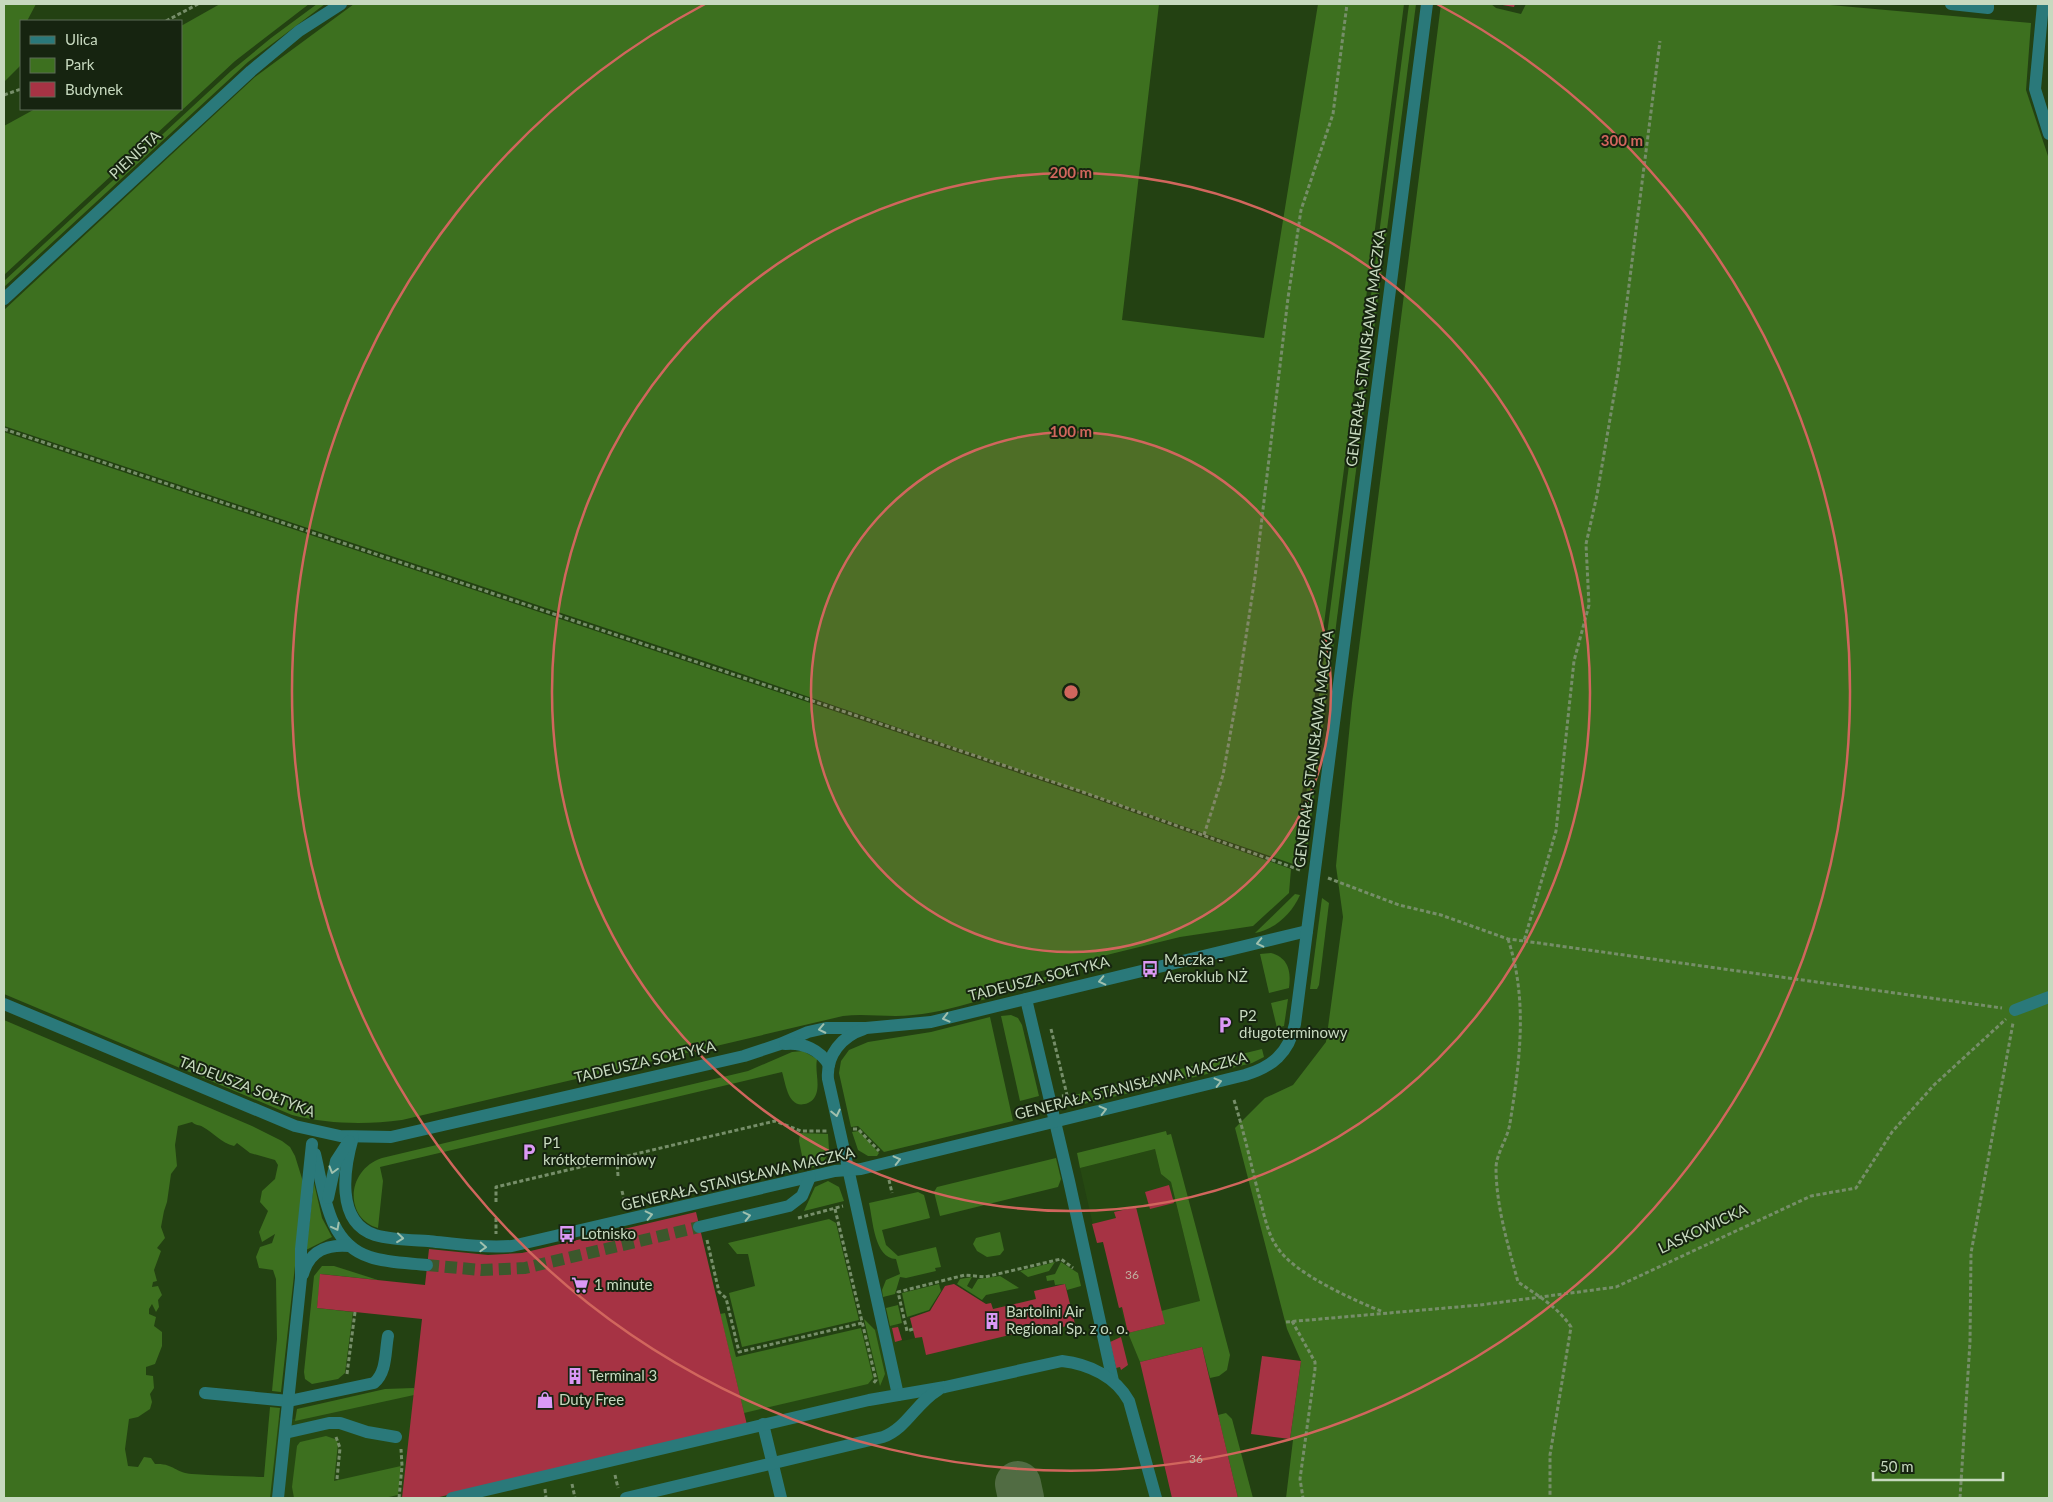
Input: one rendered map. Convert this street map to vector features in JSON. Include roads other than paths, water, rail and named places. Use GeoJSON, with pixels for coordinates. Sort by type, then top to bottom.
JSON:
{"type":"FeatureCollection","features":[{"type":"Feature","properties":{"kind":"street","name":"PIENISTA"},"geometry":{"type":"LineString","coordinates":[[4,299],[244,77],[299,31],[340,4]]}},
{"type":"Feature","properties":{"kind":"street","name":"GENERAŁA STANISŁAWA MACZKA"},"geometry":{"type":"LineString","coordinates":[[353,1137],[346,1170],[346,1197],[353,1217],[366,1231],[383,1237],[482,1247],[527,1244],[850,1168],[861,1169],[1246,1076],[1262,1070],[1274,1062],[1288,1045],[1293,1035],[1427,4]]}},
{"type":"Feature","properties":{"kind":"street"},"geometry":{"type":"LineString","coordinates":[[1951,4],[1988,8],[1988,4]]}},
{"type":"Feature","properties":{"kind":"street"},"geometry":{"type":"LineString","coordinates":[[2043,4],[2035,90],[2049,134]]}},
{"type":"Feature","properties":{"kind":"street","name":"TADEUSZA SOŁTYKA"},"geometry":{"type":"LineString","coordinates":[[4,1004],[248,1108],[309,1130],[353,1137],[381,1138],[409,1135],[744,1056],[808,1032],[826,1028],[866,1028],[931,1022],[1307,932]]}},
{"type":"Feature","properties":{"kind":"street"},"geometry":{"type":"LineString","coordinates":[[2015,1010],[2049,997]]}},
{"type":"Feature","properties":{"kind":"street"},"geometry":{"type":"LineString","coordinates":[[1026,999],[1113,1381]]}},
{"type":"Feature","properties":{"kind":"street"},"geometry":{"type":"LineString","coordinates":[[866,1028],[848,1036],[840,1044],[829,1065],[828,1079],[850,1168],[872,1281],[898,1395]]}},
{"type":"Feature","properties":{"kind":"street"},"geometry":{"type":"LineString","coordinates":[[780,1044],[790,1043],[806,1046],[821,1055],[829,1065]]}},
{"type":"Feature","properties":{"kind":"street"},"geometry":{"type":"LineString","coordinates":[[309,1130],[334,1225],[350,1246],[370,1257],[427,1265]]}},
{"type":"Feature","properties":{"kind":"street"},"geometry":{"type":"LineString","coordinates":[[328,1207],[329,1187],[336,1161],[353,1137]]}},
{"type":"Feature","properties":{"kind":"street"},"geometry":{"type":"LineString","coordinates":[[278,1498],[301,1278],[301,1249],[312,1144]]}},
{"type":"Feature","properties":{"kind":"street"},"geometry":{"type":"LineString","coordinates":[[700,1227],[789,1206],[802,1196],[810,1177]]}},
{"type":"Feature","properties":{"kind":"street"},"geometry":{"type":"LineString","coordinates":[[301,1278],[310,1258],[320,1249],[337,1245],[350,1246]]}},
{"type":"Feature","properties":{"kind":"street"},"geometry":{"type":"LineString","coordinates":[[205,1393],[289,1401],[374,1383],[380,1377],[383,1370],[388,1336]]}},
{"type":"Feature","properties":{"kind":"street"},"geometry":{"type":"LineString","coordinates":[[452,1498],[763,1424],[1062,1361],[1083,1366],[1113,1381],[1123,1390],[1129,1402],[1156,1498]]}},
{"type":"Feature","properties":{"kind":"street"},"geometry":{"type":"LineString","coordinates":[[622,1494],[773,1463],[892,1434],[906,1422],[924,1400],[945,1387]]}},
{"type":"Feature","properties":{"kind":"street"},"geometry":{"type":"LineString","coordinates":[[285,1433],[329,1423],[340,1423],[367,1432],[396,1437]]}},
{"type":"Feature","properties":{"kind":"street"},"geometry":{"type":"LineString","coordinates":[[763,1424],[781,1498]]}},
{"type":"Feature","properties":{"kind":"tunnel"},"geometry":{"type":"LineString","coordinates":[[427,1265],[481,1270],[525,1268],[699,1227]]}},
{"type":"Feature","properties":{"kind":"place","name":"Maczka - Aeroklub NŻ"},"geometry":{"type":"Point","coordinates":[1150,969]}},
{"type":"Feature","properties":{"kind":"place","name":"P2 długoterminowy"},"geometry":{"type":"Point","coordinates":[1225,1025]}},
{"type":"Feature","properties":{"kind":"place","name":"P1 krótkoterminowy"},"geometry":{"type":"Point","coordinates":[529,1152]}},
{"type":"Feature","properties":{"kind":"place","name":"Lotnisko"},"geometry":{"type":"Point","coordinates":[567,1234]}},
{"type":"Feature","properties":{"kind":"place","name":"1 minute"},"geometry":{"type":"Point","coordinates":[580,1285]}},
{"type":"Feature","properties":{"kind":"place","name":"Bartolini Air Regional Sp. z o. o."},"geometry":{"type":"Point","coordinates":[992,1321]}},
{"type":"Feature","properties":{"kind":"place","name":"Terminal 3"},"geometry":{"type":"Point","coordinates":[575,1376]}},
{"type":"Feature","properties":{"kind":"place","name":"Duty Free"},"geometry":{"type":"Point","coordinates":[545,1400]}}]}
